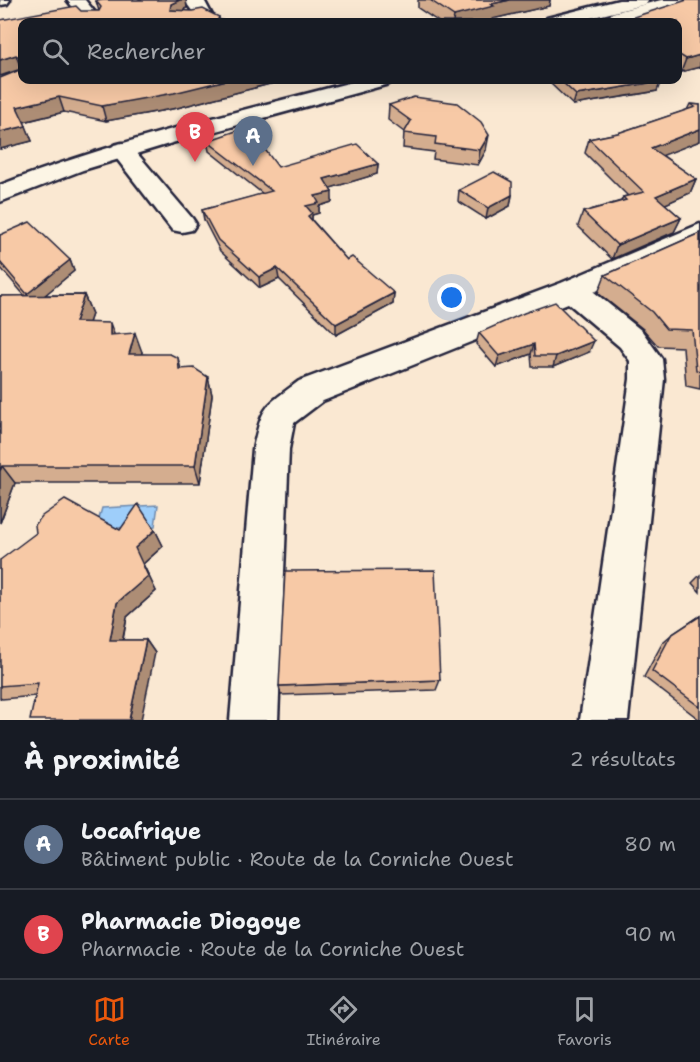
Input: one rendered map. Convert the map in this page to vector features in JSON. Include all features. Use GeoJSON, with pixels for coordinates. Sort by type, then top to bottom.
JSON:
{"type":"FeatureCollection","features":[{"type":"Feature","properties":{"kind":"main road"},"geometry":{"type":"LineString","coordinates":[[76,0],[91,18]]}},
{"type":"Feature","properties":{"kind":"main road"},"geometry":{"type":"LineString","coordinates":[[193,0],[200,6],[203,15],[194,18]]}},
{"type":"Feature","properties":{"kind":"main road"},"geometry":{"type":"LineString","coordinates":[[570,18],[640,0]]}},
{"type":"Feature","properties":{"kind":"main road"},"geometry":{"type":"LineString","coordinates":[[611,18],[681,0]]}},
{"type":"Feature","properties":{"kind":"main road"},"geometry":{"type":"LineString","coordinates":[[0,176],[154,127],[321,84]]}},
{"type":"Feature","properties":{"kind":"main road"},"geometry":{"type":"LineString","coordinates":[[0,194],[63,169],[122,150],[367,84]]}},
{"type":"Feature","properties":{"kind":"main road"},"geometry":{"type":"LineString","coordinates":[[122,150],[182,224]]}},
{"type":"Feature","properties":{"kind":"main road"},"geometry":{"type":"LineString","coordinates":[[254,720],[271,448],[278,416],[311,391],[572,290],[700,233]]}},
{"type":"Feature","properties":{"kind":"main road"},"geometry":{"type":"LineString","coordinates":[[572,290],[631,339],[645,358],[647,379],[604,720]]}},
{"type":"Feature","properties":{"kind":"water"},"geometry":{"type":"Polygon","coordinates":[[[158,505],[155,526],[96,529],[102,508],[158,505]]]}},
{"type":"Feature","properties":{"kind":"building"},"geometry":{"type":"Polygon","coordinates":[[[180,0],[171,4],[170,10],[203,9],[219,17],[18,18],[18,56],[0,60],[0,20],[76,6],[81,11],[99,11],[101,7],[96,1],[180,0]]]}},
{"type":"Feature","properties":{"kind":"building"},"geometry":{"type":"Polygon","coordinates":[[[430,0],[510,0],[454,16],[430,0]]]}},
{"type":"Feature","properties":{"kind":"building"},"geometry":{"type":"Polygon","coordinates":[[[687,0],[700,0],[700,55],[686,59],[682,56],[682,18],[631,18],[687,0]]]}},
{"type":"Feature","properties":{"kind":"building"},"geometry":{"type":"Polygon","coordinates":[[[18,71],[18,84],[211,84],[102,106],[59,97],[17,107],[26,126],[0,132],[0,78],[18,71]]]}},
{"type":"Feature","properties":{"kind":"building"},"geometry":{"type":"Polygon","coordinates":[[[564,84],[643,84],[576,95],[564,84]]]}},
{"type":"Feature","properties":{"kind":"building"},"geometry":{"type":"Polygon","coordinates":[[[414,97],[457,103],[481,122],[489,135],[480,150],[435,144],[436,137],[404,133],[411,121],[389,105],[414,97]]]}},
{"type":"Feature","properties":{"kind":"building"},"geometry":{"type":"Polygon","coordinates":[[[690,104],[700,105],[700,129],[651,148],[696,179],[656,196],[681,218],[617,245],[583,212],[626,200],[623,197],[644,192],[589,139],[618,133],[695,107],[690,104]]]}},
{"type":"Feature","properties":{"kind":"building"},"geometry":{"type":"Polygon","coordinates":[[[248,127],[278,167],[357,144],[378,164],[324,179],[332,192],[315,196],[319,203],[306,206],[312,213],[308,216],[347,260],[352,257],[394,293],[336,324],[277,268],[259,277],[218,240],[202,210],[272,191],[207,141],[248,127]]]}},
{"type":"Feature","properties":{"kind":"building"},"geometry":{"type":"Polygon","coordinates":[[[494,172],[512,182],[512,195],[488,208],[459,190],[494,172]]]}},
{"type":"Feature","properties":{"kind":"building"},"geometry":{"type":"Polygon","coordinates":[[[30,222],[70,260],[27,294],[0,262],[0,235],[30,222]]]}},
{"type":"Feature","properties":{"kind":"building"},"geometry":{"type":"Polygon","coordinates":[[[700,233],[700,371],[696,370],[692,330],[666,329],[652,312],[605,275],[700,233]]]}},
{"type":"Feature","properties":{"kind":"building"},"geometry":{"type":"Polygon","coordinates":[[[84,295],[75,322],[110,323],[110,335],[135,333],[129,354],[170,354],[178,358],[179,369],[194,368],[208,377],[195,466],[2,466],[0,471],[0,296],[84,295]]]}},
{"type":"Feature","properties":{"kind":"building"},"geometry":{"type":"Polygon","coordinates":[[[555,302],[594,341],[556,356],[535,356],[534,344],[499,356],[479,333],[524,313],[555,302]]]}},
{"type":"Feature","properties":{"kind":"building"},"geometry":{"type":"Polygon","coordinates":[[[65,500],[120,530],[138,504],[155,530],[135,548],[148,576],[117,603],[110,640],[146,640],[129,720],[30,720],[38,683],[0,686],[0,560],[36,533],[35,525],[42,516],[65,500]]]}},
{"type":"Feature","properties":{"kind":"building"},"geometry":{"type":"Polygon","coordinates":[[[435,570],[440,680],[279,686],[285,571],[435,570]]]}},
{"type":"Feature","properties":{"kind":"building"},"geometry":{"type":"Polygon","coordinates":[[[700,616],[700,707],[652,671],[671,635],[700,616]]]}},
{"type":"Feature","properties":{"kind":"place","name":"Pharmacie Diogoye"},"geometry":{"type":"Point","coordinates":[195,162]}},
{"type":"Feature","properties":{"kind":"place","name":"Locafrique"},"geometry":{"type":"Point","coordinates":[253,166]}}]}
